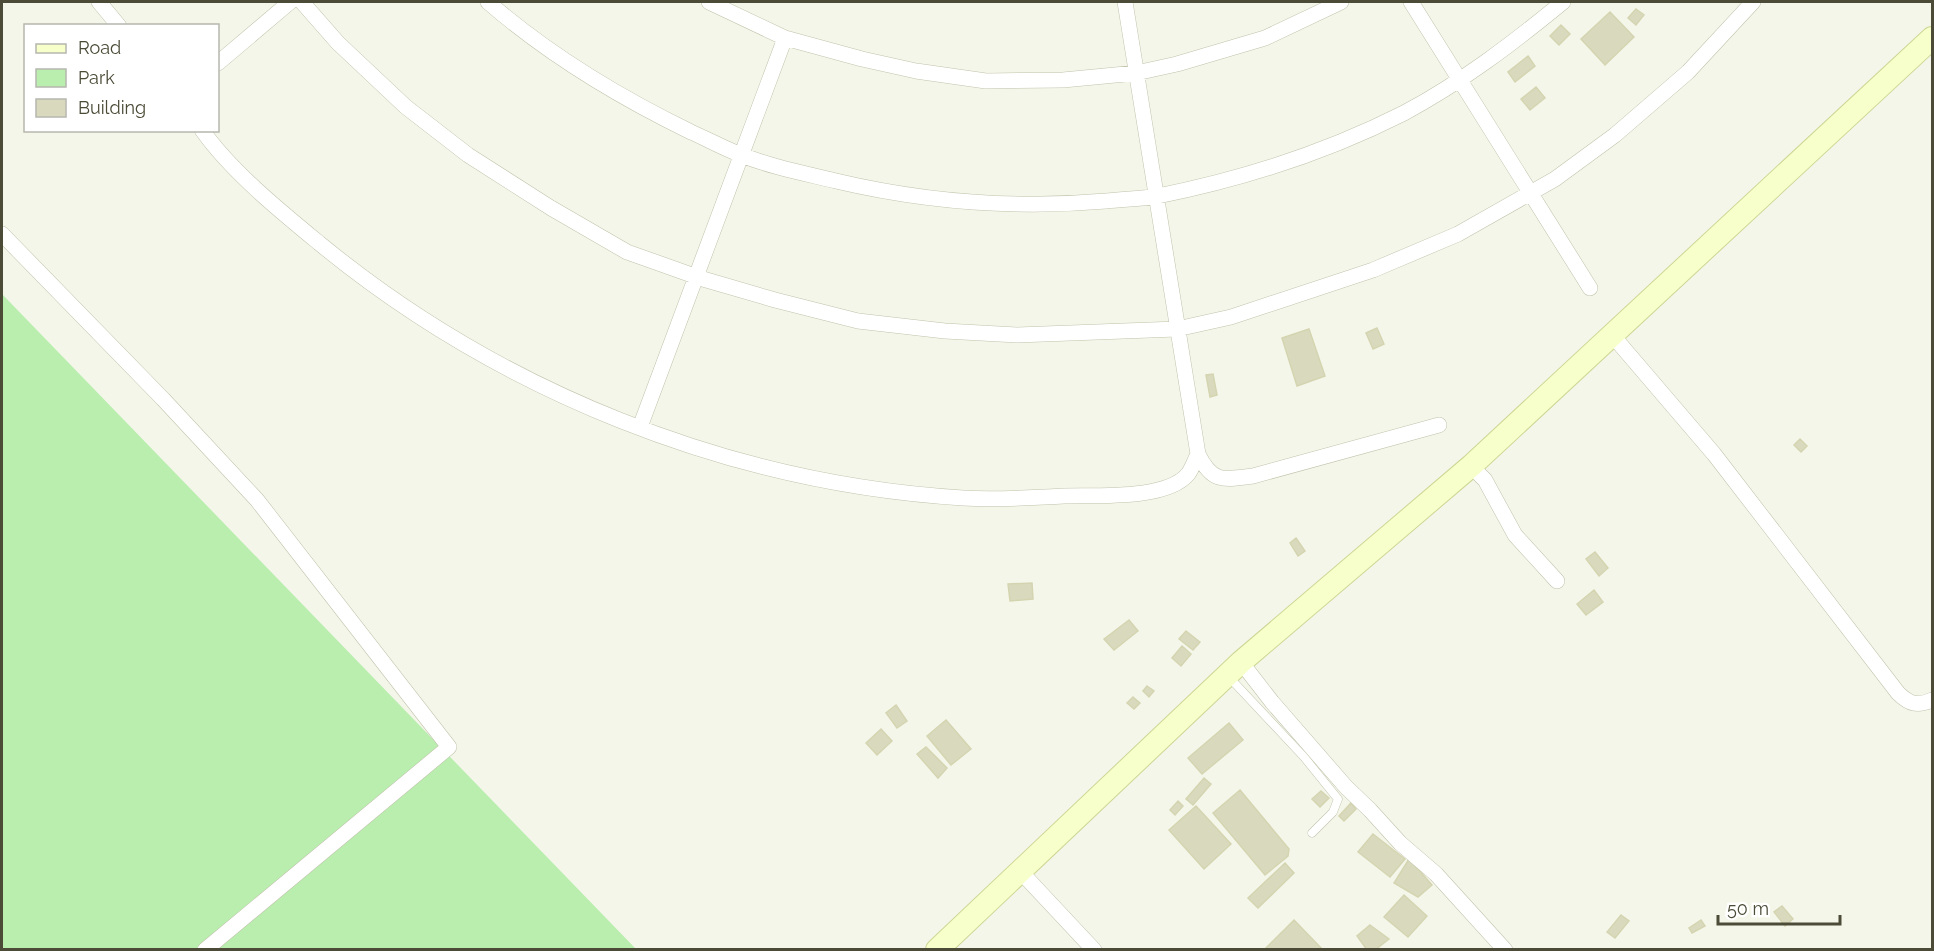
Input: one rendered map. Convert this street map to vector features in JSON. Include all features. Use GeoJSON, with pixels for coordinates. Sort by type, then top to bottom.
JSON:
{"type":"FeatureCollection","features":[{"type":"Feature","properties":{"kind":"street"},"geometry":{"type":"LineString","coordinates":[[99,2],[116,24]]}},
{"type":"Feature","properties":{"kind":"street"},"geometry":{"type":"LineString","coordinates":[[219,62],[290,2]]}},
{"type":"Feature","properties":{"kind":"street"},"geometry":{"type":"LineString","coordinates":[[302,2],[338,44],[406,107],[468,155],[551,208],[627,252],[703,279],[858,321],[945,331],[1017,335],[1178,329],[1231,317],[1373,270],[1468,228],[1555,179],[1615,135],[1688,72],[1753,2]]}},
{"type":"Feature","properties":{"kind":"street"},"geometry":{"type":"LineString","coordinates":[[488,2],[515,25],[577,69],[659,116],[739,154],[784,169],[874,190],[932,200],[1017,204],[1083,203],[1156,196],[1261,171],[1341,142],[1461,80],[1517,40],[1563,2]]}},
{"type":"Feature","properties":{"kind":"street"},"geometry":{"type":"LineString","coordinates":[[709,2],[785,38],[916,71],[986,81],[1063,80],[1136,73],[1177,64],[1265,38],[1341,2]]}},
{"type":"Feature","properties":{"kind":"street"},"geometry":{"type":"LineString","coordinates":[[1125,2],[1198,454],[1206,470],[1216,477],[1232,479],[1263,474],[1439,425]]}},
{"type":"Feature","properties":{"kind":"street"},"geometry":{"type":"LineString","coordinates":[[1411,2],[1590,288]]}},
{"type":"Feature","properties":{"kind":"street"},"geometry":{"type":"LineString","coordinates":[[640,427],[785,38]]}},
{"type":"Feature","properties":{"kind":"street"},"geometry":{"type":"LineString","coordinates":[[948,943],[1020,871],[1234,669],[1471,466],[1932,38]]}},
{"type":"Feature","properties":{"kind":"street"},"geometry":{"type":"LineString","coordinates":[[203,132],[211,144],[276,208],[352,271],[426,321],[499,364],[574,400],[640,427],[722,455],[801,475],[872,488],[963,498],[1027,498],[1153,492],[1177,484],[1189,473],[1198,454]]}},
{"type":"Feature","properties":{"kind":"street"},"geometry":{"type":"LineString","coordinates":[[2,234],[171,407],[256,500],[449,747],[205,950]]}},
{"type":"Feature","properties":{"kind":"street"},"geometry":{"type":"LineString","coordinates":[[1613,336],[1714,454],[1898,693],[1919,706],[1932,700]]}},
{"type":"Feature","properties":{"kind":"street"},"geometry":{"type":"LineString","coordinates":[[1471,466],[1485,480],[1515,535],[1557,581]]}},
{"type":"Feature","properties":{"kind":"street"},"geometry":{"type":"LineString","coordinates":[[1234,669],[1272,702],[1346,787],[1400,843],[1436,874],[1505,950]]}},
{"type":"Feature","properties":{"kind":"street"},"geometry":{"type":"LineString","coordinates":[[1020,871],[1095,950]]}},
{"type":"Feature","properties":{"kind":"lane"},"geometry":{"type":"LineString","coordinates":[[1234,669],[1257,705],[1338,799],[1333,812],[1312,833]]}},
{"type":"Feature","properties":{"kind":"green space"},"geometry":{"type":"Polygon","coordinates":[[[2,294],[636,949],[2,949],[2,294]]]}},
{"type":"Feature","properties":{"kind":"building"},"geometry":{"type":"Polygon","coordinates":[[[1636,9],[1644,15],[1636,25],[1628,18],[1636,9]]]}},
{"type":"Feature","properties":{"kind":"building"},"geometry":{"type":"Polygon","coordinates":[[[1610,12],[1634,37],[1605,65],[1581,39],[1610,12]]]}},
{"type":"Feature","properties":{"kind":"building"},"geometry":{"type":"Polygon","coordinates":[[[1561,25],[1570,34],[1559,45],[1550,36],[1561,25]]]}},
{"type":"Feature","properties":{"kind":"building"},"geometry":{"type":"Polygon","coordinates":[[[1528,56],[1535,66],[1515,82],[1508,72],[1528,56]]]}},
{"type":"Feature","properties":{"kind":"building"},"geometry":{"type":"Polygon","coordinates":[[[1536,87],[1545,98],[1530,110],[1521,99],[1536,87]]]}},
{"type":"Feature","properties":{"kind":"building"},"geometry":{"type":"Polygon","coordinates":[[[1377,328],[1384,344],[1373,349],[1366,333],[1377,328]]]}},
{"type":"Feature","properties":{"kind":"building"},"geometry":{"type":"Polygon","coordinates":[[[1309,329],[1325,376],[1297,386],[1282,338],[1309,329]]]}},
{"type":"Feature","properties":{"kind":"building"},"geometry":{"type":"Polygon","coordinates":[[[1213,374],[1217,395],[1210,397],[1206,375],[1213,374]]]}},
{"type":"Feature","properties":{"kind":"building"},"geometry":{"type":"Polygon","coordinates":[[[1800,439],[1807,446],[1801,452],[1794,445],[1800,439]]]}},
{"type":"Feature","properties":{"kind":"building"},"geometry":{"type":"Polygon","coordinates":[[[1296,538],[1305,551],[1298,556],[1290,543],[1296,538]]]}},
{"type":"Feature","properties":{"kind":"building"},"geometry":{"type":"Polygon","coordinates":[[[1595,552],[1608,568],[1599,576],[1586,559],[1595,552]]]}},
{"type":"Feature","properties":{"kind":"building"},"geometry":{"type":"Polygon","coordinates":[[[1032,583],[1033,599],[1010,601],[1008,584],[1032,583]]]}},
{"type":"Feature","properties":{"kind":"building"},"geometry":{"type":"Polygon","coordinates":[[[1594,590],[1603,602],[1586,615],[1577,604],[1594,590]]]}},
{"type":"Feature","properties":{"kind":"building"},"geometry":{"type":"Polygon","coordinates":[[[1129,620],[1138,631],[1114,650],[1104,639],[1129,620]]]}},
{"type":"Feature","properties":{"kind":"building"},"geometry":{"type":"Polygon","coordinates":[[[1186,631],[1200,642],[1193,650],[1179,639],[1186,631]]]}},
{"type":"Feature","properties":{"kind":"building"},"geometry":{"type":"Polygon","coordinates":[[[1182,646],[1191,654],[1181,666],[1172,658],[1182,646]]]}},
{"type":"Feature","properties":{"kind":"building"},"geometry":{"type":"Polygon","coordinates":[[[1147,686],[1154,691],[1149,697],[1143,691],[1147,686]]]}},
{"type":"Feature","properties":{"kind":"building"},"geometry":{"type":"Polygon","coordinates":[[[1133,697],[1140,703],[1134,709],[1127,703],[1133,697]]]}},
{"type":"Feature","properties":{"kind":"building"},"geometry":{"type":"Polygon","coordinates":[[[896,705],[907,721],[897,728],[886,713],[896,705]]]}},
{"type":"Feature","properties":{"kind":"building"},"geometry":{"type":"Polygon","coordinates":[[[946,720],[971,749],[951,765],[927,736],[946,720]]]}},
{"type":"Feature","properties":{"kind":"building"},"geometry":{"type":"Polygon","coordinates":[[[1229,723],[1243,740],[1202,774],[1188,758],[1229,723]]]}},
{"type":"Feature","properties":{"kind":"building"},"geometry":{"type":"Polygon","coordinates":[[[881,729],[892,741],[877,755],[866,743],[881,729]]]}},
{"type":"Feature","properties":{"kind":"building"},"geometry":{"type":"Polygon","coordinates":[[[926,747],[947,768],[938,778],[917,754],[926,747]]]}},
{"type":"Feature","properties":{"kind":"building"},"geometry":{"type":"Polygon","coordinates":[[[1204,778],[1211,784],[1193,805],[1186,799],[1204,778]]]}},
{"type":"Feature","properties":{"kind":"building"},"geometry":{"type":"Polygon","coordinates":[[[1240,790],[1289,849],[1288,856],[1265,875],[1213,813],[1240,790]]]}},
{"type":"Feature","properties":{"kind":"building"},"geometry":{"type":"Polygon","coordinates":[[[1321,791],[1329,798],[1320,807],[1312,799],[1321,791]]]}},
{"type":"Feature","properties":{"kind":"building"},"geometry":{"type":"Polygon","coordinates":[[[1178,801],[1183,806],[1175,815],[1170,810],[1178,801]]]}},
{"type":"Feature","properties":{"kind":"building"},"geometry":{"type":"Polygon","coordinates":[[[1351,803],[1356,809],[1344,821],[1339,816],[1351,803]]]}},
{"type":"Feature","properties":{"kind":"building"},"geometry":{"type":"Polygon","coordinates":[[[1196,806],[1231,844],[1204,869],[1169,830],[1196,806]]]}},
{"type":"Feature","properties":{"kind":"building"},"geometry":{"type":"Polygon","coordinates":[[[1373,834],[1405,859],[1390,877],[1358,852],[1373,834]]]}},
{"type":"Feature","properties":{"kind":"building"},"geometry":{"type":"Polygon","coordinates":[[[1409,859],[1432,885],[1418,897],[1394,883],[1409,859]]]}},
{"type":"Feature","properties":{"kind":"building"},"geometry":{"type":"Polygon","coordinates":[[[1285,863],[1294,873],[1258,908],[1248,898],[1285,863]]]}},
{"type":"Feature","properties":{"kind":"building"},"geometry":{"type":"Polygon","coordinates":[[[1404,895],[1427,916],[1408,937],[1384,917],[1404,895]]]}},
{"type":"Feature","properties":{"kind":"building"},"geometry":{"type":"Polygon","coordinates":[[[1782,906],[1793,919],[1785,926],[1774,912],[1782,906]]]}},
{"type":"Feature","properties":{"kind":"building"},"geometry":{"type":"Polygon","coordinates":[[[1621,915],[1629,921],[1615,938],[1607,932],[1621,915]]]}},
{"type":"Feature","properties":{"kind":"building"},"geometry":{"type":"Polygon","coordinates":[[[1294,920],[1323,950],[1264,950],[1294,920]]]}},
{"type":"Feature","properties":{"kind":"building"},"geometry":{"type":"Polygon","coordinates":[[[1701,920],[1705,926],[1692,933],[1689,928],[1701,920]]]}},
{"type":"Feature","properties":{"kind":"building"},"geometry":{"type":"Polygon","coordinates":[[[1370,925],[1389,939],[1375,950],[1367,950],[1357,936],[1370,925]]]}}]}
